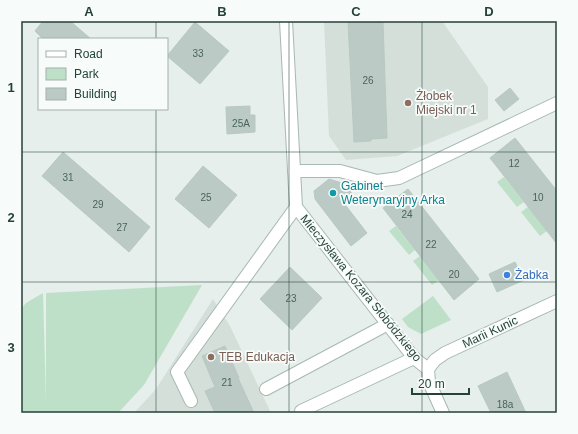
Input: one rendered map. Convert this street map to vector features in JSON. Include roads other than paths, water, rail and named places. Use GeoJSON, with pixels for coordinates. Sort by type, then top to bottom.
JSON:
{"type":"FeatureCollection","features":[{"type":"Feature","properties":{"kind":"street","name":"Mieczysława Kozara Słobódzkiego"},"geometry":{"type":"LineString","coordinates":[[286,21],[296,207],[414,358],[428,369],[431,387],[443,413]]}},
{"type":"Feature","properties":{"kind":"street"},"geometry":{"type":"LineString","coordinates":[[294,171],[340,171],[377,181],[399,178],[557,103]]}},
{"type":"Feature","properties":{"kind":"street","name":"Mieczysława Kozara Słobódzkiego"},"geometry":{"type":"LineString","coordinates":[[191,401],[177,372],[296,207]]}},
{"type":"Feature","properties":{"kind":"street","name":"Marii Kunic"},"geometry":{"type":"LineString","coordinates":[[428,369],[435,360],[445,353],[557,301]]}},
{"type":"Feature","properties":{"kind":"street"},"geometry":{"type":"LineString","coordinates":[[266,389],[388,324]]}},
{"type":"Feature","properties":{"kind":"street"},"geometry":{"type":"LineString","coordinates":[[302,413],[301,411],[414,358]]}},
{"type":"Feature","properties":{"kind":"place","name":"Żłobek Miejski nr 1"},"geometry":{"type":"Point","coordinates":[408,103]}},
{"type":"Feature","properties":{"kind":"place","name":"Gabinet Weterynaryjny Arka"},"geometry":{"type":"Point","coordinates":[333,193]}},
{"type":"Feature","properties":{"kind":"place","name":"Żabka"},"geometry":{"type":"Point","coordinates":[507,275]}},
{"type":"Feature","properties":{"kind":"place","name":"TEB Edukacja"},"geometry":{"type":"Point","coordinates":[211,357]}}]}
